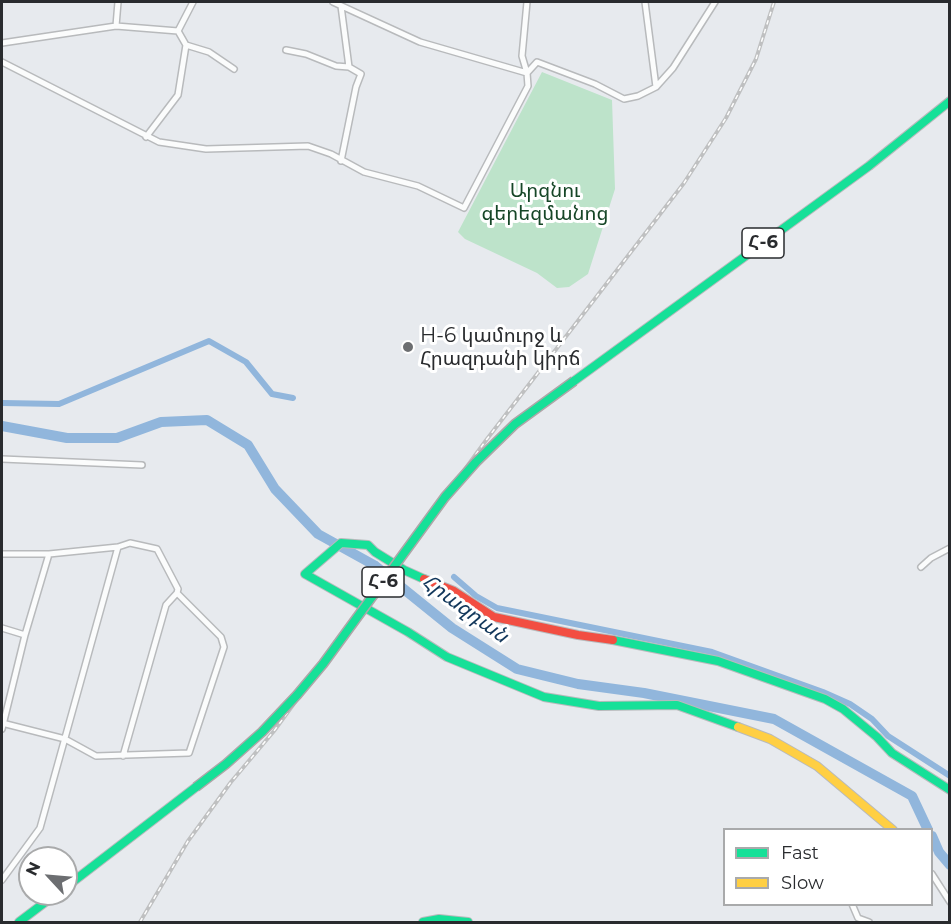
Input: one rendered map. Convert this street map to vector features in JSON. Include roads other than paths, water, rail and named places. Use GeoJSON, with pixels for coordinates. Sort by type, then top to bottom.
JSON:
{"type":"FeatureCollection","features":[{"type":"Feature","properties":{"kind":"street"},"geometry":{"type":"LineString","coordinates":[[116,26],[118,2]]}},
{"type":"Feature","properties":{"kind":"street"},"geometry":{"type":"LineString","coordinates":[[178,32],[193,2]]}},
{"type":"Feature","properties":{"kind":"street"},"geometry":{"type":"LineString","coordinates":[[333,2],[420,42],[527,73]]}},
{"type":"Feature","properties":{"kind":"street"},"geometry":{"type":"LineString","coordinates":[[2,62],[159,142],[206,149],[308,146],[331,154],[364,172],[418,186],[464,208],[528,86],[522,56],[527,2]]}},
{"type":"Feature","properties":{"kind":"street"},"geometry":{"type":"LineString","coordinates":[[645,2],[656,87]]}},
{"type":"Feature","properties":{"kind":"street"},"geometry":{"type":"LineString","coordinates":[[527,73],[537,62],[595,84],[624,99],[638,96],[656,87],[673,68],[715,2]]}},
{"type":"Feature","properties":{"kind":"street"},"geometry":{"type":"LineString","coordinates":[[340,6],[349,67]]}},
{"type":"Feature","properties":{"kind":"street"},"geometry":{"type":"LineString","coordinates":[[2,43],[116,26],[178,32]]}},
{"type":"Feature","properties":{"kind":"street"},"geometry":{"type":"LineString","coordinates":[[146,137],[178,95],[186,45],[178,32]]}},
{"type":"Feature","properties":{"kind":"street"},"geometry":{"type":"LineString","coordinates":[[186,45],[209,52],[234,69]]}},
{"type":"Feature","properties":{"kind":"street"},"geometry":{"type":"LineString","coordinates":[[286,50],[306,54],[336,66],[349,67],[361,74],[356,87],[341,161]]}},
{"type":"Feature","properties":{"kind":"street","name":"Հ-6"},"geometry":{"type":"LineString","coordinates":[[78,877],[226,764],[262,732],[297,695],[343,636],[445,497],[514,424],[869,166],[950,101]]}},
{"type":"Feature","properties":{"kind":"street"},"geometry":{"type":"LineString","coordinates":[[2,459],[142,465]]}},
{"type":"Feature","properties":{"kind":"street"},"geometry":{"type":"LineString","coordinates":[[2,554],[49,554],[118,547],[130,543],[157,549],[178,589],[166,605],[123,756]]}},
{"type":"Feature","properties":{"kind":"street"},"geometry":{"type":"LineString","coordinates":[[891,828],[817,766],[770,739],[676,705],[598,706],[544,697],[447,657],[408,632],[305,574],[341,543],[368,545],[404,570],[454,591],[494,617],[578,635],[695,655],[757,675],[825,699],[843,709],[877,737],[891,753],[950,790]]}},
{"type":"Feature","properties":{"kind":"street"},"geometry":{"type":"LineString","coordinates":[[2,880],[40,828],[118,547]]}},
{"type":"Feature","properties":{"kind":"street"},"geometry":{"type":"LineString","coordinates":[[921,567],[931,558],[950,548]]}},
{"type":"Feature","properties":{"kind":"street"},"geometry":{"type":"LineString","coordinates":[[49,554],[2,726],[64,739],[96,756],[189,753],[224,647],[221,637],[177,593]]}},
{"type":"Feature","properties":{"kind":"street"},"geometry":{"type":"LineString","coordinates":[[2,628],[26,635]]}},
{"type":"Feature","properties":{"kind":"street"},"geometry":{"type":"LineString","coordinates":[[933,876],[950,902]]}},
{"type":"Feature","properties":{"kind":"street"},"geometry":{"type":"LineString","coordinates":[[19,922],[40,906]]}},
{"type":"Feature","properties":{"kind":"street"},"geometry":{"type":"LineString","coordinates":[[853,906],[858,918],[869,922]]}},
{"type":"Feature","properties":{"kind":"street"},"geometry":{"type":"LineString","coordinates":[[423,922],[439,919],[468,922]]}},
{"type":"Feature","properties":{"kind":"waterway"},"geometry":{"type":"LineString","coordinates":[[2,403],[59,404],[209,341],[246,362],[272,394],[293,398]]}},
{"type":"Feature","properties":{"kind":"waterway","name":"Հրազդան"},"geometry":{"type":"LineString","coordinates":[[2,426],[67,438],[117,438],[161,422],[207,420],[248,445],[275,489],[318,534],[374,565],[452,628],[517,669],[578,684],[644,693],[774,719],[912,796],[927,828]]}},
{"type":"Feature","properties":{"kind":"waterway"},"geometry":{"type":"LineString","coordinates":[[454,577],[476,596],[497,608],[712,652],[823,692],[850,704],[872,719],[888,736],[950,776]]}},
{"type":"Feature","properties":{"kind":"waterway","name":"Հրազդան"},"geometry":{"type":"LineString","coordinates":[[933,838],[939,852],[950,865]]}},
{"type":"Feature","properties":{"kind":"railway"},"geometry":{"type":"LineString","coordinates":[[140,922],[188,841],[231,782],[274,731],[487,439],[684,183],[726,118],[756,59],[774,2]]}},
{"type":"Feature","properties":{"kind":"place","name":"H-6 կամուրջ և Հրազդանի կիրճ"},"geometry":{"type":"Point","coordinates":[408,347]}},
{"type":"Feature","properties":{"kind":"park label","name":"Արզնու գերեզմանոց"},"geometry":{"type":"Point","coordinates":[545,202]}}]}
